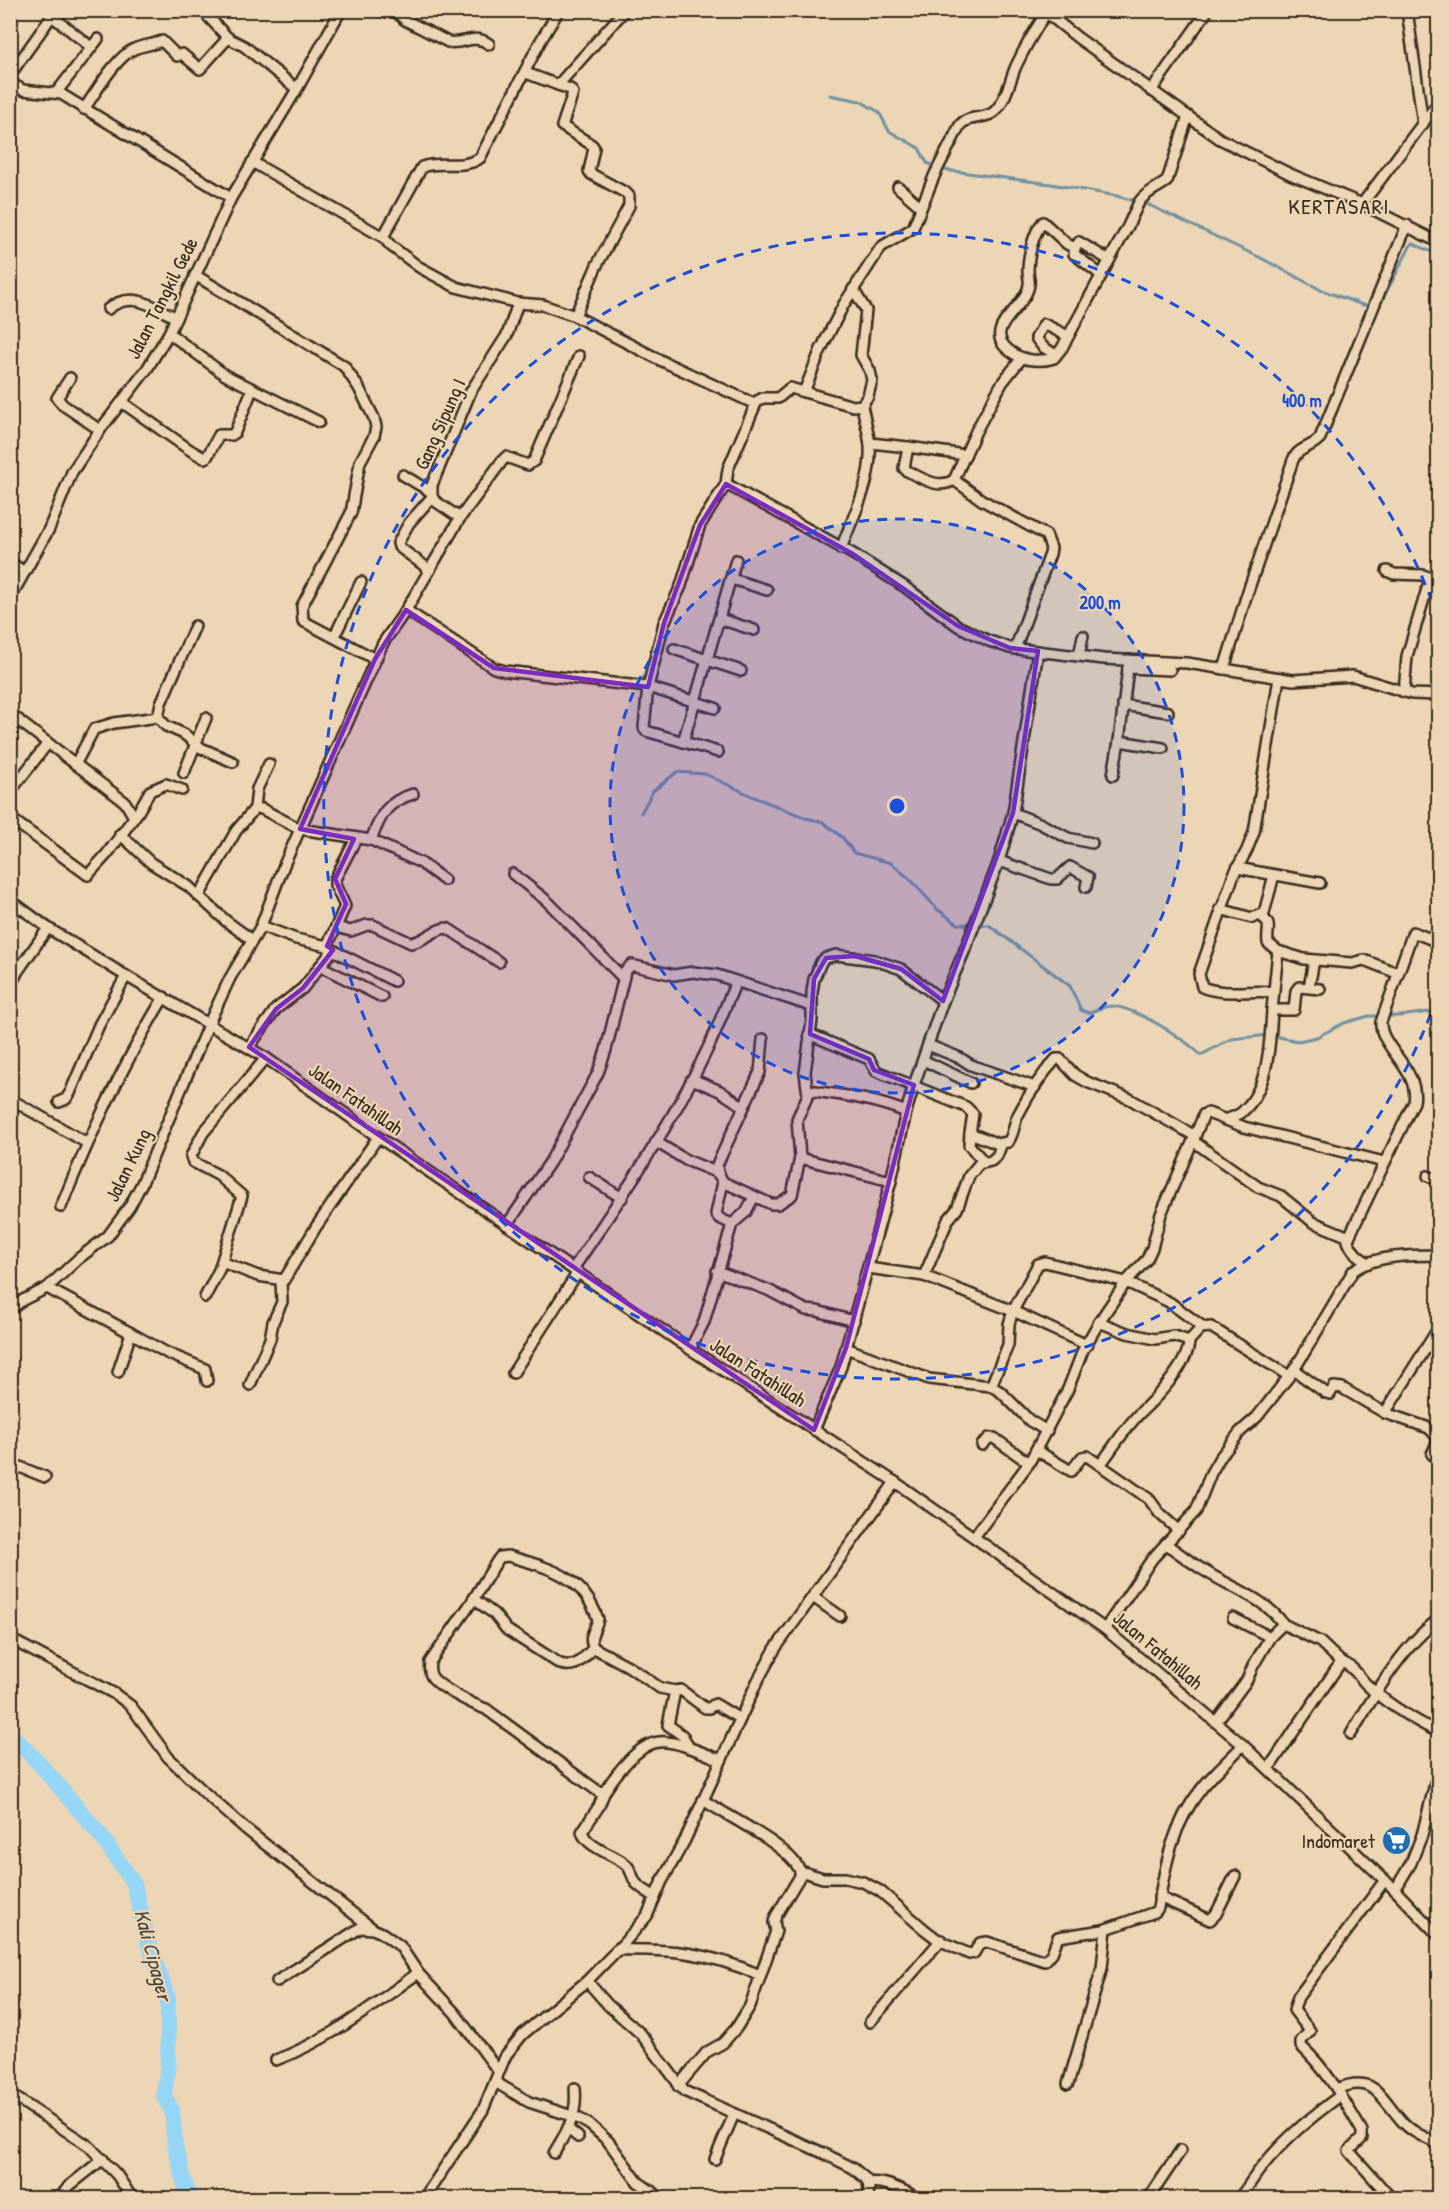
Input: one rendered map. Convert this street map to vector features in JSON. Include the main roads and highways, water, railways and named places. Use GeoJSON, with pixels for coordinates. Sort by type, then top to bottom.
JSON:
{"type":"FeatureCollection","features":[{"type":"Feature","properties":{"kind":"waterway"},"geometry":{"type":"LineString","coordinates":[[830,95],[860,101],[879,112],[889,131],[919,148],[927,163],[945,170],[1051,184],[1117,196],[1149,205],[1261,258],[1321,290],[1363,305],[1379,306],[1412,243],[1438,255]]}},
{"type":"Feature","properties":{"kind":"waterway"},"geometry":{"type":"LineString","coordinates":[[641,813],[653,791],[677,772],[705,774],[754,797],[806,818],[823,822],[843,838],[854,853],[891,863],[912,881],[937,909],[958,924],[989,925],[1070,986],[1081,1010],[1088,1013],[1111,1006],[1133,1012],[1171,1032],[1201,1055],[1231,1039],[1269,1035],[1298,1041],[1317,1037],[1344,1023],[1369,1016],[1438,1013]]}},
{"type":"Feature","properties":{"kind":"waterway","name":"Kali Cipager"},"geometry":{"type":"LineString","coordinates":[[10,1734],[40,1764],[102,1837],[134,1884],[148,1941],[168,1999],[168,2065],[164,2096],[172,2111],[175,2146],[187,2192],[191,2198]]}},
{"type":"Feature","properties":{"kind":"place","name":"Indomaret"},"geometry":{"type":"Point","coordinates":[1396,1841]}},
{"type":"Feature","properties":{"kind":"district","name":"KERTASARI"},"geometry":{"type":"Point","coordinates":[1339,206]}}]}
